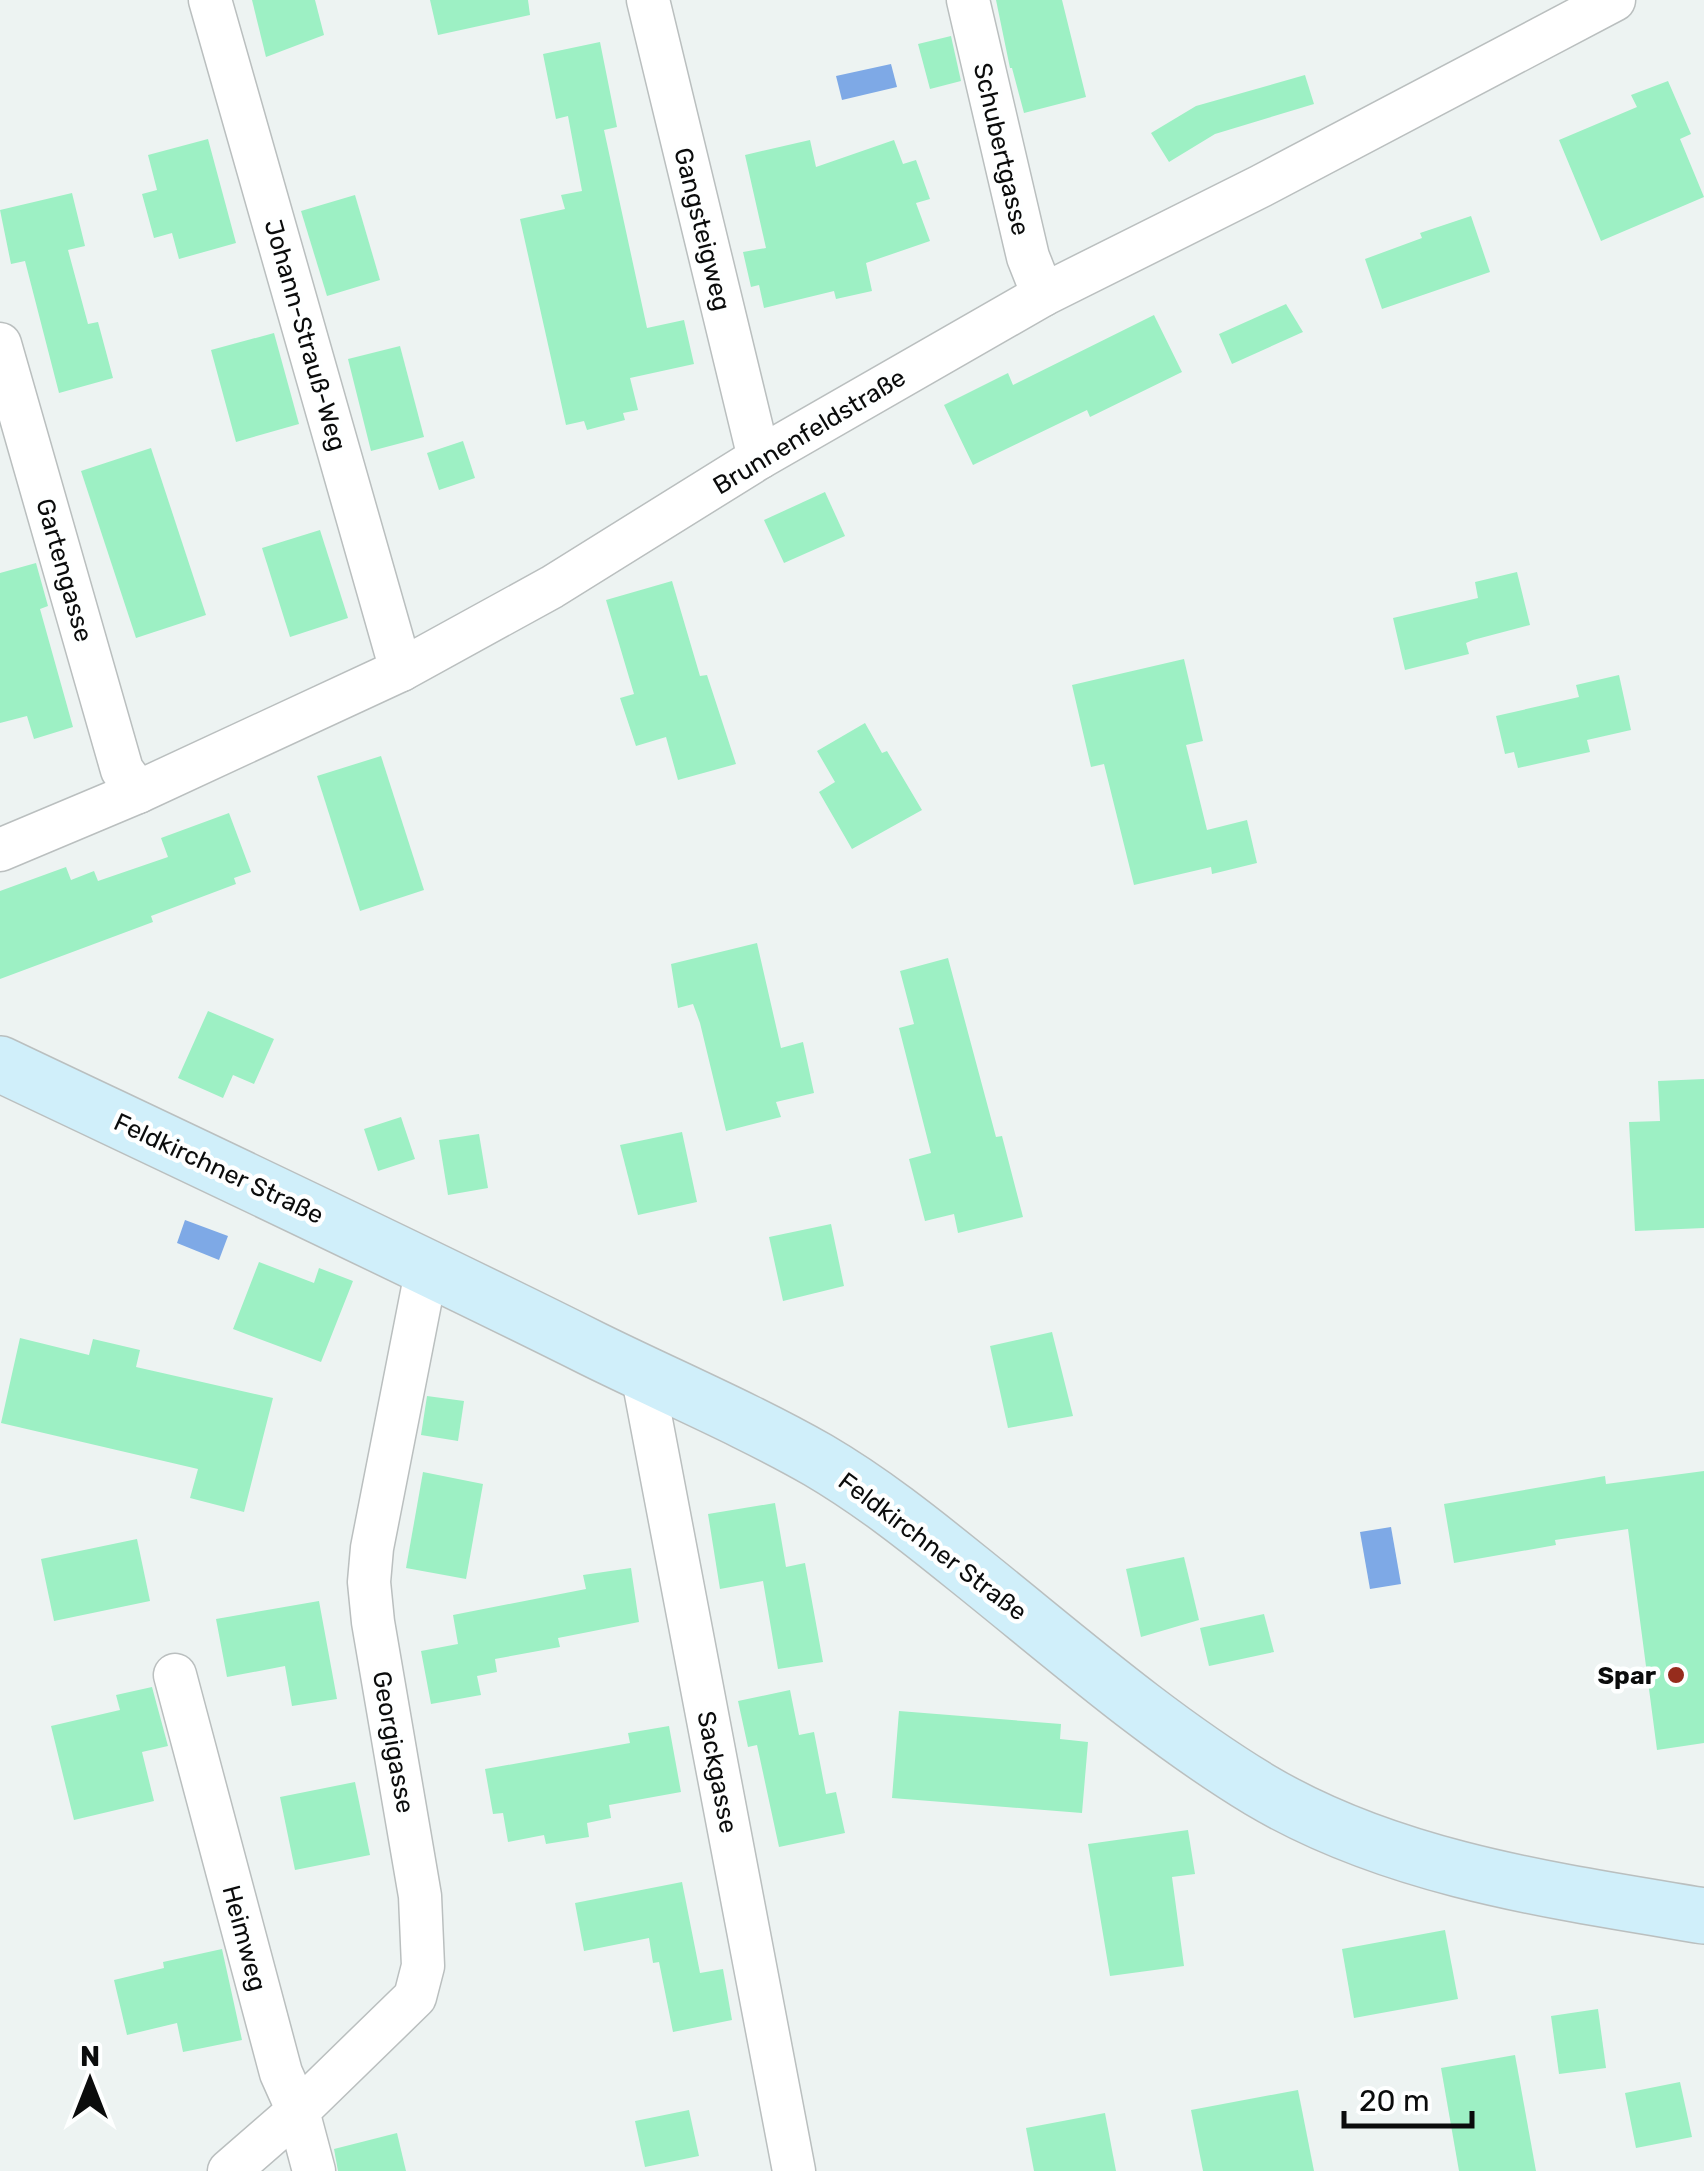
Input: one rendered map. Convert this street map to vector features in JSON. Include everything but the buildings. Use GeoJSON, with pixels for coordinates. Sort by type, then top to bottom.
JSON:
{"type":"FeatureCollection","features":[{"type":"Feature","properties":{"kind":"street","name":"Johann-Strauß-Weg"},"geometry":{"type":"LineString","coordinates":[[210,0],[401,670]]}},
{"type":"Feature","properties":{"kind":"street","name":"Gangsteigweg"},"geometry":{"type":"LineString","coordinates":[[648,0],[759,458]]}},
{"type":"Feature","properties":{"kind":"street","name":"Schubertgasse"},"geometry":{"type":"LineString","coordinates":[[968,0],[1028,258],[1043,296]]}},
{"type":"Feature","properties":{"kind":"street","name":"Brunnenfeldstraße"},"geometry":{"type":"LineString","coordinates":[[0,850],[138,792],[401,670],[552,586],[759,458],[1043,296],[1614,0]]}},
{"type":"Feature","properties":{"kind":"street","name":"Gartengasse"},"geometry":{"type":"LineString","coordinates":[[0,344],[122,770],[138,792]]}},
{"type":"Feature","properties":{"kind":"street","name":"Feldkirchner Straße"},"geometry":{"type":"LineString","coordinates":[[0,1064],[427,1266],[820,1461],[908,1520],[1116,1687],[1261,1790],[1325,1822],[1398,1851],[1570,1894],[1704,1916]]}},
{"type":"Feature","properties":{"kind":"street","name":"Georgigasse"},"geometry":{"type":"LineString","coordinates":[[298,2111],[415,1997],[424,1966],[420,1896],[373,1622],[370,1582],[372,1548],[427,1266]]}},
{"type":"Feature","properties":{"kind":"street","name":"Sackgasse"},"geometry":{"type":"LineString","coordinates":[[642,1373],[794,2171]]}},
{"type":"Feature","properties":{"kind":"street","name":"Heimweg"},"geometry":{"type":"LineString","coordinates":[[175,1674],[281,2073],[298,2111]]}},
{"type":"Feature","properties":{"kind":"street"},"geometry":{"type":"LineString","coordinates":[[229,2171],[298,2111],[314,2171]]}},
{"type":"Feature","properties":{"kind":"water"},"geometry":{"type":"Polygon","coordinates":[[[891,64],[897,87],[842,100],[836,76],[891,64]]]}},
{"type":"Feature","properties":{"kind":"water"},"geometry":{"type":"Polygon","coordinates":[[[185,1220],[228,1236],[219,1260],[177,1243],[185,1220]]]}},
{"type":"Feature","properties":{"kind":"water"},"geometry":{"type":"Polygon","coordinates":[[[1391,1527],[1401,1584],[1370,1589],[1360,1532],[1391,1527]]]}},
{"type":"Feature","properties":{"kind":"place","name":"Spar"},"geometry":{"type":"Point","coordinates":[1676,1675]}}]}
